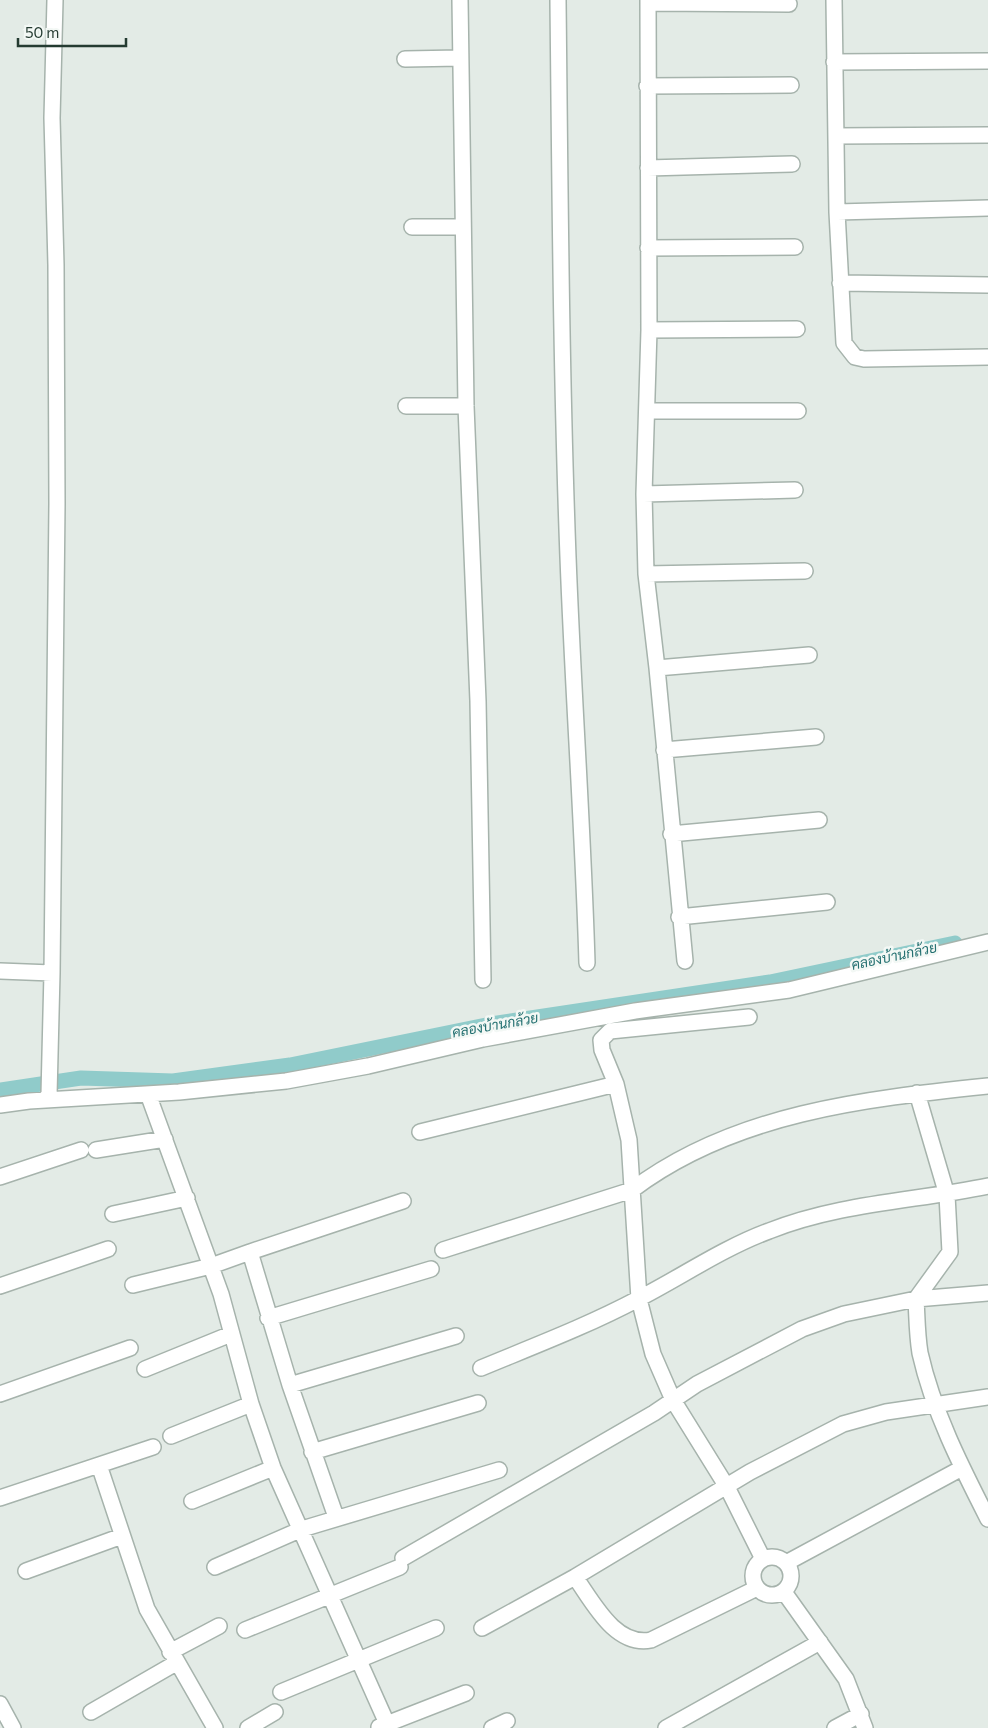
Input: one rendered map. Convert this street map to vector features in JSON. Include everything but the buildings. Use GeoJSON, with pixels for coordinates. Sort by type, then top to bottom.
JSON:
{"type":"FeatureCollection","features":[{"type":"Feature","properties":{"kind":"street"},"geometry":{"type":"LineString","coordinates":[[46,1097],[50,1061],[52,973],[57,504],[56,265],[52,118],[55,0]]}},
{"type":"Feature","properties":{"kind":"street"},"geometry":{"type":"LineString","coordinates":[[460,0],[466,406],[478,701],[483,980]]}},
{"type":"Feature","properties":{"kind":"street"},"geometry":{"type":"LineString","coordinates":[[558,0],[561,314],[568,556],[584,842],[587,963]]}},
{"type":"Feature","properties":{"kind":"street"},"geometry":{"type":"LineString","coordinates":[[834,0],[837,212],[844,343],[855,357],[864,359],[988,357]]}},
{"type":"Feature","properties":{"kind":"street"},"geometry":{"type":"LineString","coordinates":[[685,961],[679,917],[657,668],[646,574],[644,494],[649,330],[648,2],[789,4]]}},
{"type":"Feature","properties":{"kind":"street"},"geometry":{"type":"LineString","coordinates":[[404,60],[460,58]]}},
{"type":"Feature","properties":{"kind":"street"},"geometry":{"type":"LineString","coordinates":[[834,62],[988,61]]}},
{"type":"Feature","properties":{"kind":"street"},"geometry":{"type":"LineString","coordinates":[[647,86],[791,85]]}},
{"type":"Feature","properties":{"kind":"street"},"geometry":{"type":"LineString","coordinates":[[836,136],[988,135]]}},
{"type":"Feature","properties":{"kind":"street"},"geometry":{"type":"LineString","coordinates":[[648,168],[792,164]]}},
{"type":"Feature","properties":{"kind":"street"},"geometry":{"type":"LineString","coordinates":[[837,212],[988,208]]}},
{"type":"Feature","properties":{"kind":"street"},"geometry":{"type":"LineString","coordinates":[[412,227],[463,227]]}},
{"type":"Feature","properties":{"kind":"street"},"geometry":{"type":"LineString","coordinates":[[648,248],[795,247]]}},
{"type":"Feature","properties":{"kind":"street"},"geometry":{"type":"LineString","coordinates":[[840,283],[988,285]]}},
{"type":"Feature","properties":{"kind":"street"},"geometry":{"type":"LineString","coordinates":[[649,330],[798,329]]}},
{"type":"Feature","properties":{"kind":"street"},"geometry":{"type":"LineString","coordinates":[[406,406],[466,406]]}},
{"type":"Feature","properties":{"kind":"street"},"geometry":{"type":"LineString","coordinates":[[647,411],[798,411]]}},
{"type":"Feature","properties":{"kind":"street"},"geometry":{"type":"LineString","coordinates":[[644,494],[795,490]]}},
{"type":"Feature","properties":{"kind":"street"},"geometry":{"type":"LineString","coordinates":[[646,574],[805,571]]}},
{"type":"Feature","properties":{"kind":"street"},"geometry":{"type":"LineString","coordinates":[[657,668],[809,655]]}},
{"type":"Feature","properties":{"kind":"street"},"geometry":{"type":"LineString","coordinates":[[664,750],[816,737]]}},
{"type":"Feature","properties":{"kind":"street"},"geometry":{"type":"LineString","coordinates":[[671,834],[819,820]]}},
{"type":"Feature","properties":{"kind":"street"},"geometry":{"type":"LineString","coordinates":[[679,917],[827,902]]}},
{"type":"Feature","properties":{"kind":"street"},"geometry":{"type":"LineString","coordinates":[[0,1105],[46,1097],[148,1094],[286,1081],[368,1066],[483,1039],[635,1011],[789,990],[988,942]]}},
{"type":"Feature","properties":{"kind":"street"},"geometry":{"type":"LineString","coordinates":[[0,971],[52,973]]}},
{"type":"Feature","properties":{"kind":"street"},"geometry":{"type":"LineString","coordinates":[[749,1016],[610,1031],[601,1040],[602,1050],[616,1084],[629,1140],[639,1299],[653,1354],[673,1400],[727,1487],[763,1559]]}},
{"type":"Feature","properties":{"kind":"street"},"geometry":{"type":"LineString","coordinates":[[420,1132],[616,1084]]}},
{"type":"Feature","properties":{"kind":"street"},"geometry":{"type":"LineString","coordinates":[[443,1250],[606,1200],[632,1190],[649,1177],[683,1157],[735,1133],[774,1119],[826,1107],[917,1093],[988,1086]]}},
{"type":"Feature","properties":{"kind":"street"},"geometry":{"type":"LineString","coordinates":[[917,1093],[947,1195],[950,1252],[916,1299],[920,1351],[935,1403],[962,1468],[988,1519]]}},
{"type":"Feature","properties":{"kind":"street"},"geometry":{"type":"LineString","coordinates":[[148,1094],[211,1266],[251,1404],[273,1468],[331,1595],[385,1727],[466,1692]]}},
{"type":"Feature","properties":{"kind":"street"},"geometry":{"type":"LineString","coordinates":[[0,1177],[89,1150],[165,1139]]}},
{"type":"Feature","properties":{"kind":"street"},"geometry":{"type":"LineString","coordinates":[[481,1368],[574,1330],[639,1299],[769,1231],[826,1213],[883,1202],[947,1195],[988,1186]]}},
{"type":"Feature","properties":{"kind":"street"},"geometry":{"type":"LineString","coordinates":[[113,1214],[187,1198]]}},
{"type":"Feature","properties":{"kind":"street"},"geometry":{"type":"LineString","coordinates":[[133,1285],[211,1266],[403,1201]]}},
{"type":"Feature","properties":{"kind":"street"},"geometry":{"type":"LineString","coordinates":[[0,1286],[108,1249]]}},
{"type":"Feature","properties":{"kind":"street"},"geometry":{"type":"LineString","coordinates":[[250,1252],[268,1318],[312,1452],[336,1517]]}},
{"type":"Feature","properties":{"kind":"street"},"geometry":{"type":"LineString","coordinates":[[268,1318],[431,1269]]}},
{"type":"Feature","properties":{"kind":"street"},"geometry":{"type":"LineString","coordinates":[[245,1630],[331,1595],[402,1562],[636,1424],[697,1384],[802,1329],[844,1314],[916,1299],[988,1292]]}},
{"type":"Feature","properties":{"kind":"street"},"geometry":{"type":"LineString","coordinates":[[145,1369],[231,1334]]}},
{"type":"Feature","properties":{"kind":"street"},"geometry":{"type":"LineString","coordinates":[[290,1385],[456,1336]]}},
{"type":"Feature","properties":{"kind":"street"},"geometry":{"type":"LineString","coordinates":[[0,1394],[130,1348]]}},
{"type":"Feature","properties":{"kind":"street"},"geometry":{"type":"LineString","coordinates":[[482,1628],[575,1577],[727,1487],[843,1424],[886,1412],[935,1403],[988,1398]]}},
{"type":"Feature","properties":{"kind":"street"},"geometry":{"type":"LineString","coordinates":[[312,1452],[478,1403]]}},
{"type":"Feature","properties":{"kind":"street"},"geometry":{"type":"LineString","coordinates":[[171,1436],[251,1404]]}},
{"type":"Feature","properties":{"kind":"street"},"geometry":{"type":"LineString","coordinates":[[0,1498],[154,1447]]}},
{"type":"Feature","properties":{"kind":"street"},"geometry":{"type":"LineString","coordinates":[[100,1465],[147,1609],[173,1658],[215,1728]]}},
{"type":"Feature","properties":{"kind":"street"},"geometry":{"type":"LineString","coordinates":[[192,1501],[273,1468]]}},
{"type":"Feature","properties":{"kind":"street"},"geometry":{"type":"LineString","coordinates":[[786,1563],[962,1468]]}},
{"type":"Feature","properties":{"kind":"street"},"geometry":{"type":"LineString","coordinates":[[215,1567],[302,1529],[336,1517],[499,1470]]}},
{"type":"Feature","properties":{"kind":"street"},"geometry":{"type":"LineString","coordinates":[[26,1570],[122,1536]]}},
{"type":"Feature","properties":{"kind":"street"},"geometry":{"type":"LineString","coordinates":[[775,1557],[786,1563],[792,1574],[788,1587],[784,1592],[770,1595],[757,1588],[753,1576],[754,1569],[763,1559],[775,1557]]}},
{"type":"Feature","properties":{"kind":"street"},"geometry":{"type":"LineString","coordinates":[[575,1577],[602,1617],[615,1629],[641,1642],[651,1640],[757,1588]]}},
{"type":"Feature","properties":{"kind":"street"},"geometry":{"type":"LineString","coordinates":[[784,1592],[846,1679],[863,1721],[835,1728]]}},
{"type":"Feature","properties":{"kind":"street"},"geometry":{"type":"LineString","coordinates":[[91,1712],[219,1626]]}},
{"type":"Feature","properties":{"kind":"street"},"geometry":{"type":"LineString","coordinates":[[281,1692],[436,1628]]}},
{"type":"Feature","properties":{"kind":"street"},"geometry":{"type":"LineString","coordinates":[[666,1728],[820,1642]]}},
{"type":"Feature","properties":{"kind":"street"},"geometry":{"type":"LineString","coordinates":[[0,1704],[13,1728]]}},
{"type":"Feature","properties":{"kind":"street"},"geometry":{"type":"LineString","coordinates":[[248,1728],[275,1712]]}},
{"type":"Feature","properties":{"kind":"street"},"geometry":{"type":"LineString","coordinates":[[492,1728],[507,1721]]}},
{"type":"Feature","properties":{"kind":"waterway","name":"คลองบ้านกล้วย"},"geometry":{"type":"LineString","coordinates":[[0,1090],[81,1078],[173,1081],[290,1065],[491,1024],[770,982],[955,943]]}}]}
